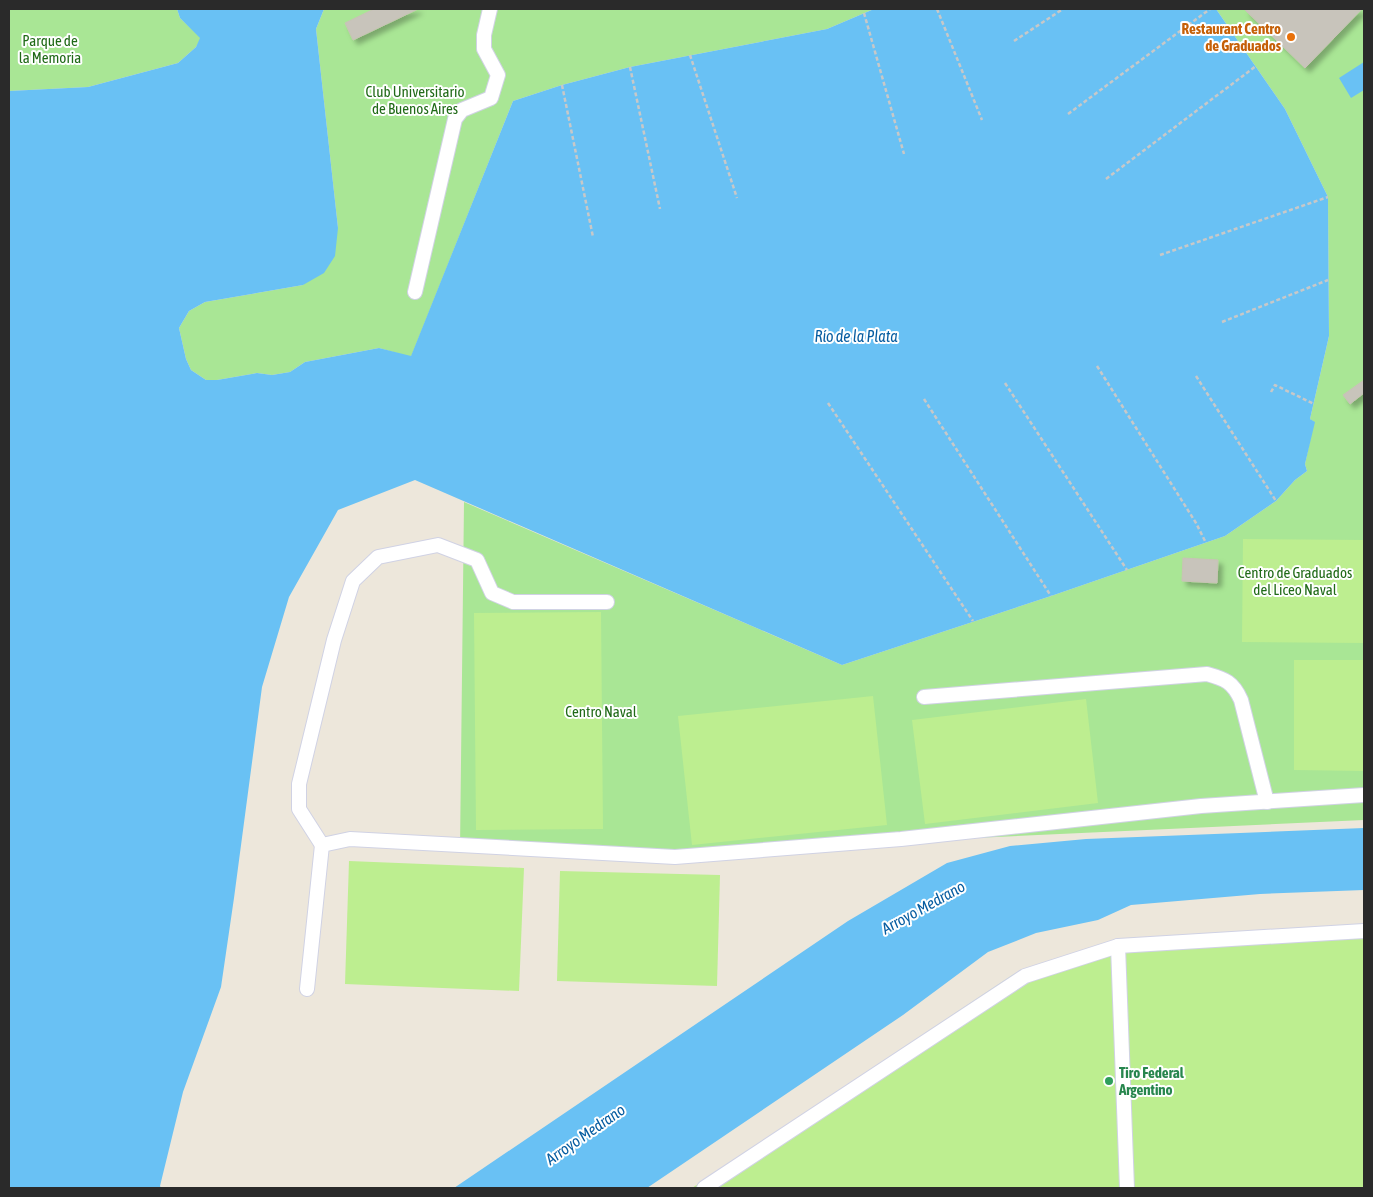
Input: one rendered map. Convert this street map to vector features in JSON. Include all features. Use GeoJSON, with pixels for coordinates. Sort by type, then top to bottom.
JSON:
{"type":"FeatureCollection","features":[{"type":"Feature","properties":{"kind":"lane"},"geometry":{"type":"LineString","coordinates":[[415,292],[455,119],[462,110],[491,98],[498,75],[484,49],[484,35],[490,9]]}},
{"type":"Feature","properties":{"kind":"lane"},"geometry":{"type":"LineString","coordinates":[[307,989],[322,845],[299,809],[299,784],[334,640],[353,581],[378,557],[438,545],[477,560],[492,593],[513,602],[606,602]]}},
{"type":"Feature","properties":{"kind":"lane"},"geometry":{"type":"LineString","coordinates":[[924,697],[1206,674],[1215,676],[1235,687],[1241,700],[1266,802]]}},
{"type":"Feature","properties":{"kind":"lane"},"geometry":{"type":"LineString","coordinates":[[322,845],[350,839],[675,857],[901,839],[1201,806],[1364,795]]}},
{"type":"Feature","properties":{"kind":"lane"},"geometry":{"type":"LineString","coordinates":[[704,1188],[1025,976],[1118,946],[1364,930]]}},
{"type":"Feature","properties":{"kind":"lane"},"geometry":{"type":"LineString","coordinates":[[1118,946],[1127,1188]]}},
{"type":"Feature","properties":{"kind":"path"},"geometry":{"type":"LineString","coordinates":[[937,9],[982,120]]}},
{"type":"Feature","properties":{"kind":"path"},"geometry":{"type":"LineString","coordinates":[[1014,41],[1063,9]]}},
{"type":"Feature","properties":{"kind":"path"},"geometry":{"type":"LineString","coordinates":[[1068,114],[1210,9]]}},
{"type":"Feature","properties":{"kind":"path"},"geometry":{"type":"LineString","coordinates":[[864,13],[904,154]]}},
{"type":"Feature","properties":{"kind":"path"},"geometry":{"type":"LineString","coordinates":[[690,55],[737,198]]}},
{"type":"Feature","properties":{"kind":"path"},"geometry":{"type":"LineString","coordinates":[[1106,179],[1256,66]]}},
{"type":"Feature","properties":{"kind":"path"},"geometry":{"type":"LineString","coordinates":[[630,67],[660,209]]}},
{"type":"Feature","properties":{"kind":"path"},"geometry":{"type":"LineString","coordinates":[[562,85],[593,237]]}},
{"type":"Feature","properties":{"kind":"path"},"geometry":{"type":"LineString","coordinates":[[1160,255],[1328,197]]}},
{"type":"Feature","properties":{"kind":"path"},"geometry":{"type":"LineString","coordinates":[[1222,322],[1328,280]]}},
{"type":"Feature","properties":{"kind":"path"},"geometry":{"type":"LineString","coordinates":[[1097,366],[1196,523],[1206,543]]}},
{"type":"Feature","properties":{"kind":"path"},"geometry":{"type":"LineString","coordinates":[[1196,376],[1276,501]]}},
{"type":"Feature","properties":{"kind":"path"},"geometry":{"type":"LineString","coordinates":[[1005,383],[1127,570]]}},
{"type":"Feature","properties":{"kind":"path"},"geometry":{"type":"LineString","coordinates":[[1271,392],[1275,385],[1314,404]]}},
{"type":"Feature","properties":{"kind":"path"},"geometry":{"type":"LineString","coordinates":[[924,399],[1051,596]]}},
{"type":"Feature","properties":{"kind":"path"},"geometry":{"type":"LineString","coordinates":[[828,403],[973,621]]}},
{"type":"Feature","properties":{"kind":"green space","name":"Parque de la Memoria"},"geometry":{"type":"Polygon","coordinates":[[[9,9],[177,9],[180,18],[201,38],[196,47],[178,63],[88,87],[9,91],[9,9]]]}},
{"type":"Feature","properties":{"kind":"green space","name":"Club Universitario de Buenos Aires"},"geometry":{"type":"Polygon","coordinates":[[[324,9],[874,9],[827,29],[630,67],[562,85],[513,101],[411,357],[379,348],[305,362],[290,372],[272,375],[257,373],[206,380],[191,370],[186,359],[179,328],[189,311],[205,302],[303,285],[338,228],[316,29],[324,9]]]}},
{"type":"Feature","properties":{"kind":"green space","name":"Centro Naval"},"geometry":{"type":"Polygon","coordinates":[[[1216,9],[1364,9],[1364,820],[673,852],[460,849],[464,502],[842,665],[1225,536],[1276,501],[1295,480],[1307,471],[1305,464],[1314,422],[1310,419],[1329,336],[1328,197],[1285,109],[1216,9]]]}},
{"type":"Feature","properties":{"kind":"green space","name":"Centro de Graduados del Liceo Naval"},"geometry":{"type":"Polygon","coordinates":[[[1243,539],[1364,540],[1364,643],[1242,642],[1243,539]]]}},
{"type":"Feature","properties":{"kind":"green space"},"geometry":{"type":"Polygon","coordinates":[[[601,612],[603,829],[476,830],[474,613],[601,612]]]}},
{"type":"Feature","properties":{"kind":"green space"},"geometry":{"type":"Polygon","coordinates":[[[1294,660],[1364,660],[1364,771],[1294,770],[1294,660]]]}},
{"type":"Feature","properties":{"kind":"green space"},"geometry":{"type":"Polygon","coordinates":[[[873,696],[887,825],[692,845],[678,716],[873,696]]]}},
{"type":"Feature","properties":{"kind":"green space"},"geometry":{"type":"Polygon","coordinates":[[[1086,699],[1098,803],[925,824],[912,720],[1086,699]]]}},
{"type":"Feature","properties":{"kind":"green space"},"geometry":{"type":"Polygon","coordinates":[[[349,861],[524,868],[519,991],[345,984],[349,861]]]}},
{"type":"Feature","properties":{"kind":"green space"},"geometry":{"type":"Polygon","coordinates":[[[560,871],[720,875],[717,986],[557,981],[560,871]]]}},
{"type":"Feature","properties":{"kind":"green space","name":"Tiro Federal Argentino"},"geometry":{"type":"Polygon","coordinates":[[[1364,926],[1364,1188],[692,1188],[1014,974],[1128,938],[1364,926]]]}},
{"type":"Feature","properties":{"kind":"water","name":"Río de la Plata"},"geometry":{"type":"Polygon","coordinates":[[[177,9],[324,9],[316,29],[338,228],[335,256],[324,273],[303,285],[205,302],[189,311],[179,328],[186,359],[191,370],[206,380],[217,380],[257,373],[272,375],[290,372],[305,362],[379,348],[411,356],[513,101],[562,85],[630,67],[827,29],[874,9],[1216,9],[1285,109],[1328,197],[1329,336],[1310,419],[1315,422],[1305,464],[1307,471],[1295,480],[1276,501],[1225,536],[842,665],[415,480],[338,510],[289,597],[262,687],[221,987],[183,1092],[161,1188],[9,1188],[9,91],[88,87],[178,63],[196,47],[200,38],[180,18],[177,9]]]}},
{"type":"Feature","properties":{"kind":"water"},"geometry":{"type":"Polygon","coordinates":[[[1364,62],[1364,90],[1351,98],[1339,78],[1364,62]]]}},
{"type":"Feature","properties":{"kind":"water","name":"Arroyo Medrano"},"geometry":{"type":"Polygon","coordinates":[[[1364,828],[1364,890],[1260,894],[1131,905],[1098,920],[1036,933],[988,952],[903,1015],[647,1188],[454,1188],[848,921],[947,863],[1010,846],[1086,839],[1364,828]]]}},
{"type":"Feature","properties":{"kind":"building"},"geometry":{"type":"Polygon","coordinates":[[[374,9],[418,9],[353,40],[345,23],[374,9]]]}},
{"type":"Feature","properties":{"kind":"building"},"geometry":{"type":"Polygon","coordinates":[[[1246,9],[1360,9],[1361,10],[1305,68],[1246,9]]]}},
{"type":"Feature","properties":{"kind":"building"},"geometry":{"type":"Polygon","coordinates":[[[1364,380],[1364,393],[1350,404],[1343,395],[1364,380]]]}},
{"type":"Feature","properties":{"kind":"building"},"geometry":{"type":"Polygon","coordinates":[[[1183,558],[1218,560],[1217,583],[1182,581],[1183,558]]]}},
{"type":"Feature","properties":{"kind":"place","name":"Restaurant Centro de Graduados"},"geometry":{"type":"Point","coordinates":[1291,37]}},
{"type":"Feature","properties":{"kind":"place","name":"Tiro Federal Argentino"},"geometry":{"type":"Point","coordinates":[1109,1081]}}]}
